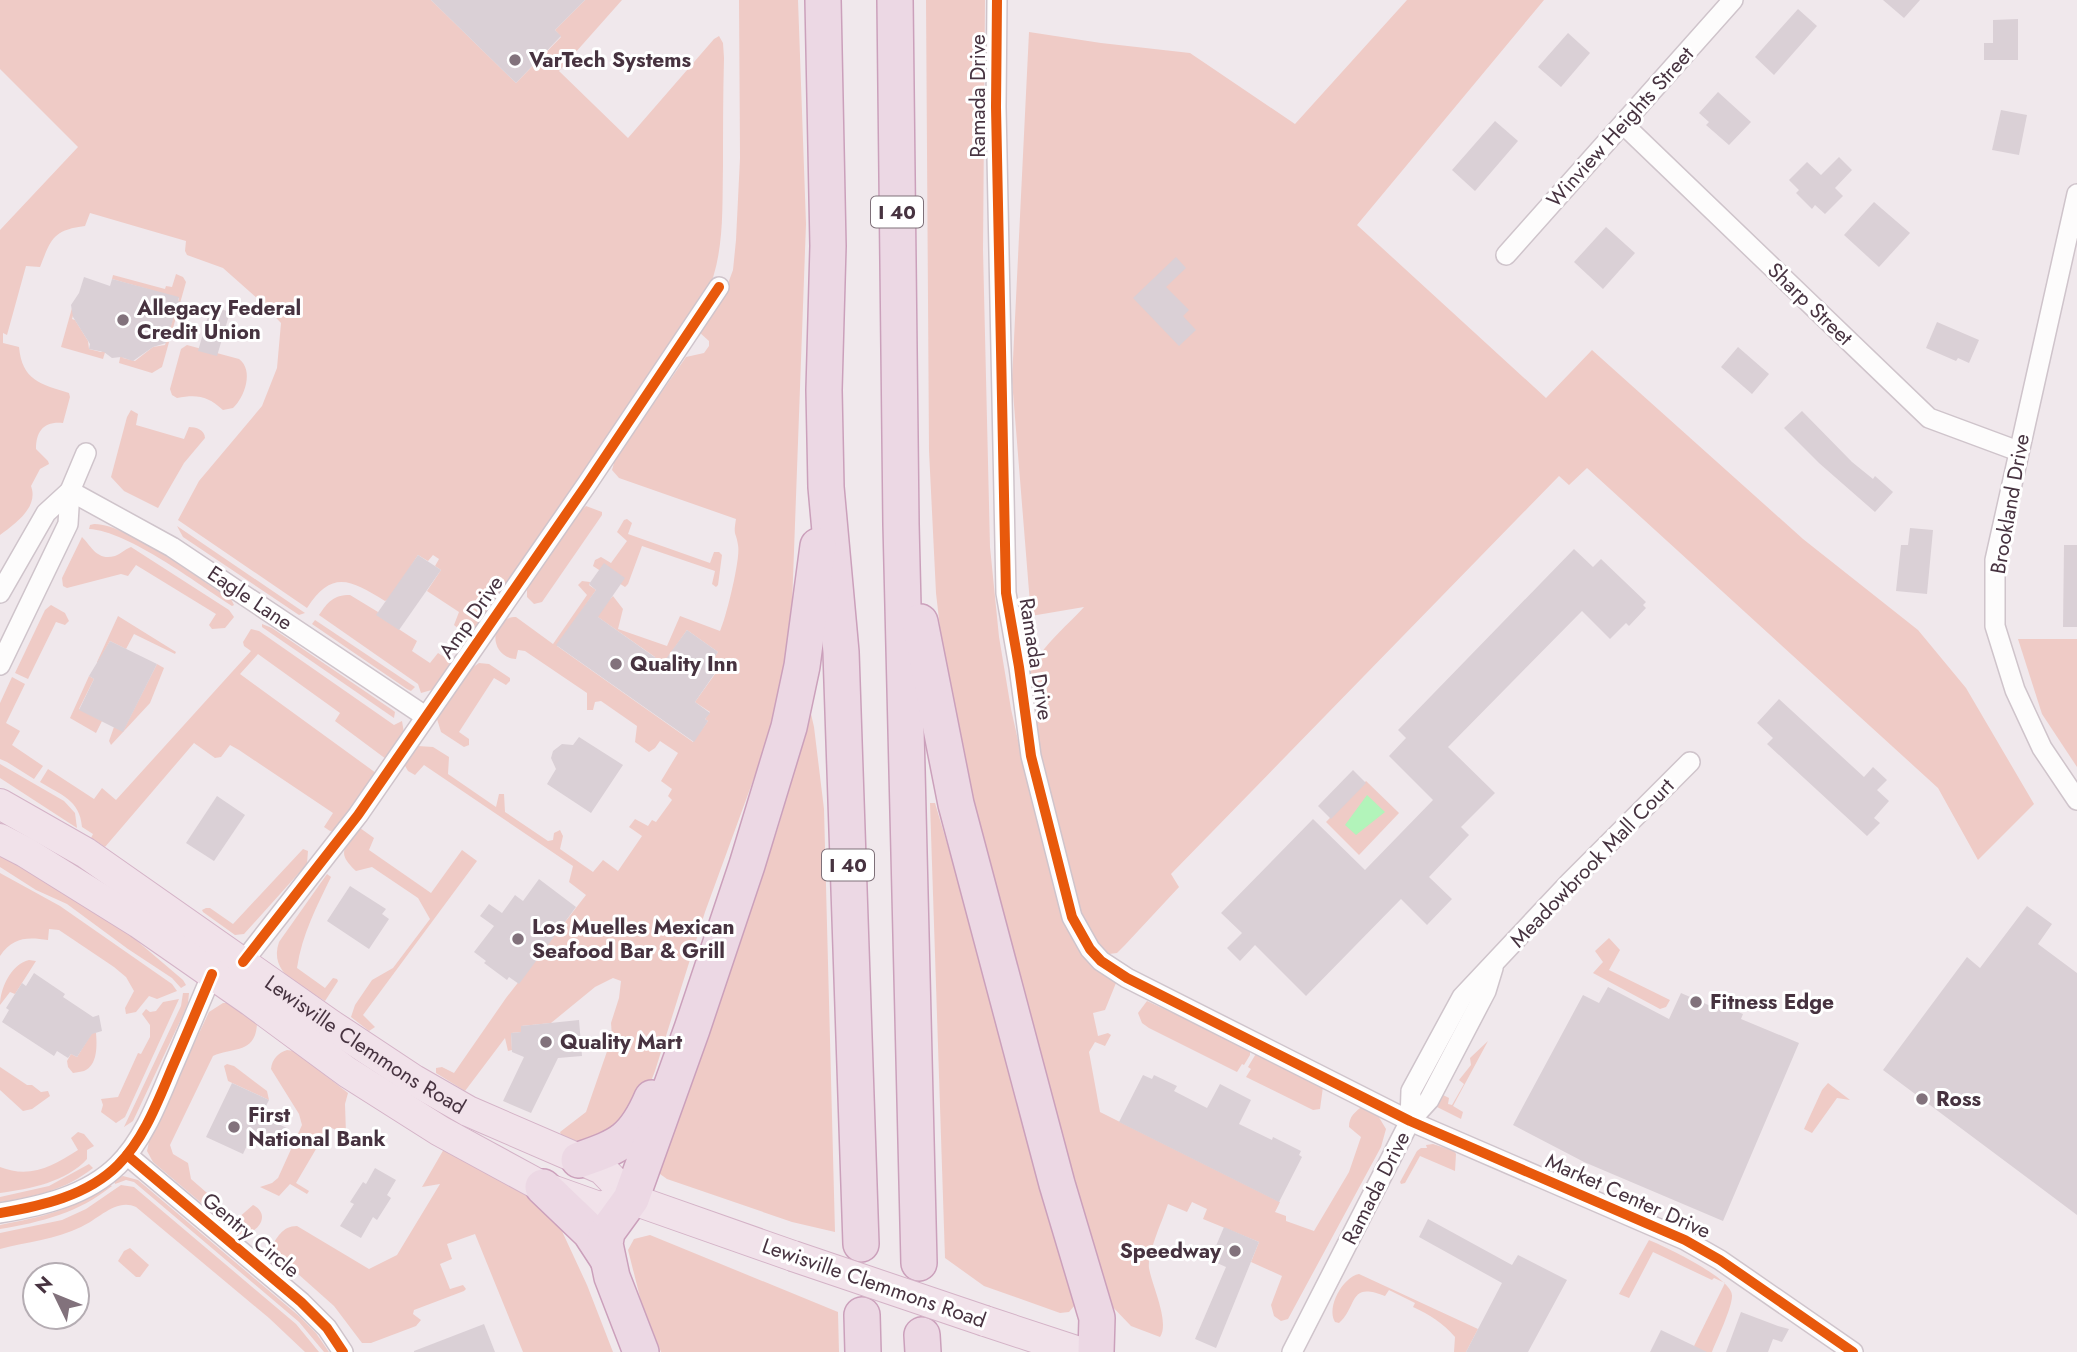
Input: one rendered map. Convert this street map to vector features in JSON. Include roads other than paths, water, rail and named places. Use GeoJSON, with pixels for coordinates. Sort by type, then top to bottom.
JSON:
{"type":"FeatureCollection","features":[{"type":"Feature","properties":{"kind":"highway","name":"I 40"},"geometry":{"type":"LineString","coordinates":[[823,0],[828,246],[824,390],[826,487],[841,652],[861,1244]]}},
{"type":"Feature","properties":{"kind":"highway","name":"I 40"},"geometry":{"type":"LineString","coordinates":[[895,0],[901,524],[919,1263]]}},
{"type":"Feature","properties":{"kind":"highway"},"geometry":{"type":"LineString","coordinates":[[641,1352],[604,1244],[607,1232],[631,1199],[692,1029],[747,865],[789,727],[802,666],[826,487]]}},
{"type":"Feature","properties":{"kind":"highway"},"geometry":{"type":"LineString","coordinates":[[901,524],[956,804],[1058,1184],[1097,1318],[1096,1352]]}},
{"type":"Feature","properties":{"kind":"highway"},"geometry":{"type":"LineString","coordinates":[[579,1160],[613,1148],[635,1130],[663,1076],[692,1029]]}},
{"type":"Feature","properties":{"kind":"highway"},"geometry":{"type":"LineString","coordinates":[[544,1187],[590,1232],[607,1258]]}},
{"type":"Feature","properties":{"kind":"highway"},"geometry":{"type":"LineString","coordinates":[[862,1315],[863,1352]]}},
{"type":"Feature","properties":{"kind":"main road","name":"Lewisville Clemmons Road"},"geometry":{"type":"LineString","coordinates":[[0,804],[86,853],[331,1025],[425,1086],[468,1111],[602,1169],[631,1199],[1079,1352]]}},
{"type":"Feature","properties":{"kind":"main road","name":"Lewisville Clemmons Road"},"geometry":{"type":"LineString","coordinates":[[0,839],[139,923],[381,1095],[440,1131],[544,1187],[599,1207],[631,1199]]}},
{"type":"Feature","properties":{"kind":"street","name":"Ramada Drive"},"geometry":{"type":"LineString","coordinates":[[997,0],[996,107],[1006,593],[1031,756],[1072,917],[1090,949],[1112,970],[1410,1121],[1292,1352]]}},
{"type":"Feature","properties":{"kind":"street","name":"Winview Heights Street"},"geometry":{"type":"LineString","coordinates":[[1506,255],[1733,0]]}},
{"type":"Feature","properties":{"kind":"street","name":"Sharp Street"},"geometry":{"type":"LineString","coordinates":[[1623,124],[1929,418],[2018,451]]}},
{"type":"Feature","properties":{"kind":"street","name":"Brookland Drive"},"geometry":{"type":"LineString","coordinates":[[2077,194],[1995,561],[1995,626],[2015,690],[2042,748],[2077,800]]}},
{"type":"Feature","properties":{"kind":"street","name":"Amp Drive"},"geometry":{"type":"LineString","coordinates":[[243,962],[352,824],[587,485],[719,287]]}},
{"type":"Feature","properties":{"kind":"street"},"geometry":{"type":"LineString","coordinates":[[0,593],[5,572],[46,513],[69,491],[86,453]]}},
{"type":"Feature","properties":{"kind":"street","name":"Eagle Lane"},"geometry":{"type":"LineString","coordinates":[[69,491],[184,555],[425,716]]}},
{"type":"Feature","properties":{"kind":"street"},"geometry":{"type":"LineString","coordinates":[[0,665],[68,524],[69,491]]}},
{"type":"Feature","properties":{"kind":"street"},"geometry":{"type":"LineString","coordinates":[[5,572],[37,588]]}},
{"type":"Feature","properties":{"kind":"street","name":"Meadowbrook Mall Court"},"geometry":{"type":"LineString","coordinates":[[1410,1121],[1411,1091],[1462,997],[1569,883],[1690,762]]}},
{"type":"Feature","properties":{"kind":"street"},"geometry":{"type":"LineString","coordinates":[[0,1213],[51,1203],[90,1186],[116,1167],[127,1155],[153,1113],[212,974]]}},
{"type":"Feature","properties":{"kind":"street","name":"Market Center Drive"},"geometry":{"type":"LineString","coordinates":[[1410,1121],[1685,1240],[1720,1260],[1853,1352]]}},
{"type":"Feature","properties":{"kind":"street","name":"Gentry Circle"},"geometry":{"type":"LineString","coordinates":[[127,1155],[301,1302],[327,1328],[343,1352]]}},
{"type":"Feature","properties":{"kind":"place","name":"VarTech Systems"},"geometry":{"type":"Point","coordinates":[515,60]}},
{"type":"Feature","properties":{"kind":"place","name":"Allegacy Federal Credit Union"},"geometry":{"type":"Point","coordinates":[123,320]}},
{"type":"Feature","properties":{"kind":"place","name":"Quality Inn"},"geometry":{"type":"Point","coordinates":[616,664]}},
{"type":"Feature","properties":{"kind":"place","name":"Los Muelles Mexican Seafood Bar & Grill"},"geometry":{"type":"Point","coordinates":[518,939]}},
{"type":"Feature","properties":{"kind":"place","name":"Fitness Edge"},"geometry":{"type":"Point","coordinates":[1696,1002]}},
{"type":"Feature","properties":{"kind":"place","name":"Quality Mart"},"geometry":{"type":"Point","coordinates":[546,1042]}},
{"type":"Feature","properties":{"kind":"place","name":"Ross"},"geometry":{"type":"Point","coordinates":[1922,1099]}},
{"type":"Feature","properties":{"kind":"place","name":"First National Bank"},"geometry":{"type":"Point","coordinates":[234,1127]}},
{"type":"Feature","properties":{"kind":"place","name":"Speedway"},"geometry":{"type":"Point","coordinates":[1235,1251]}}]}
